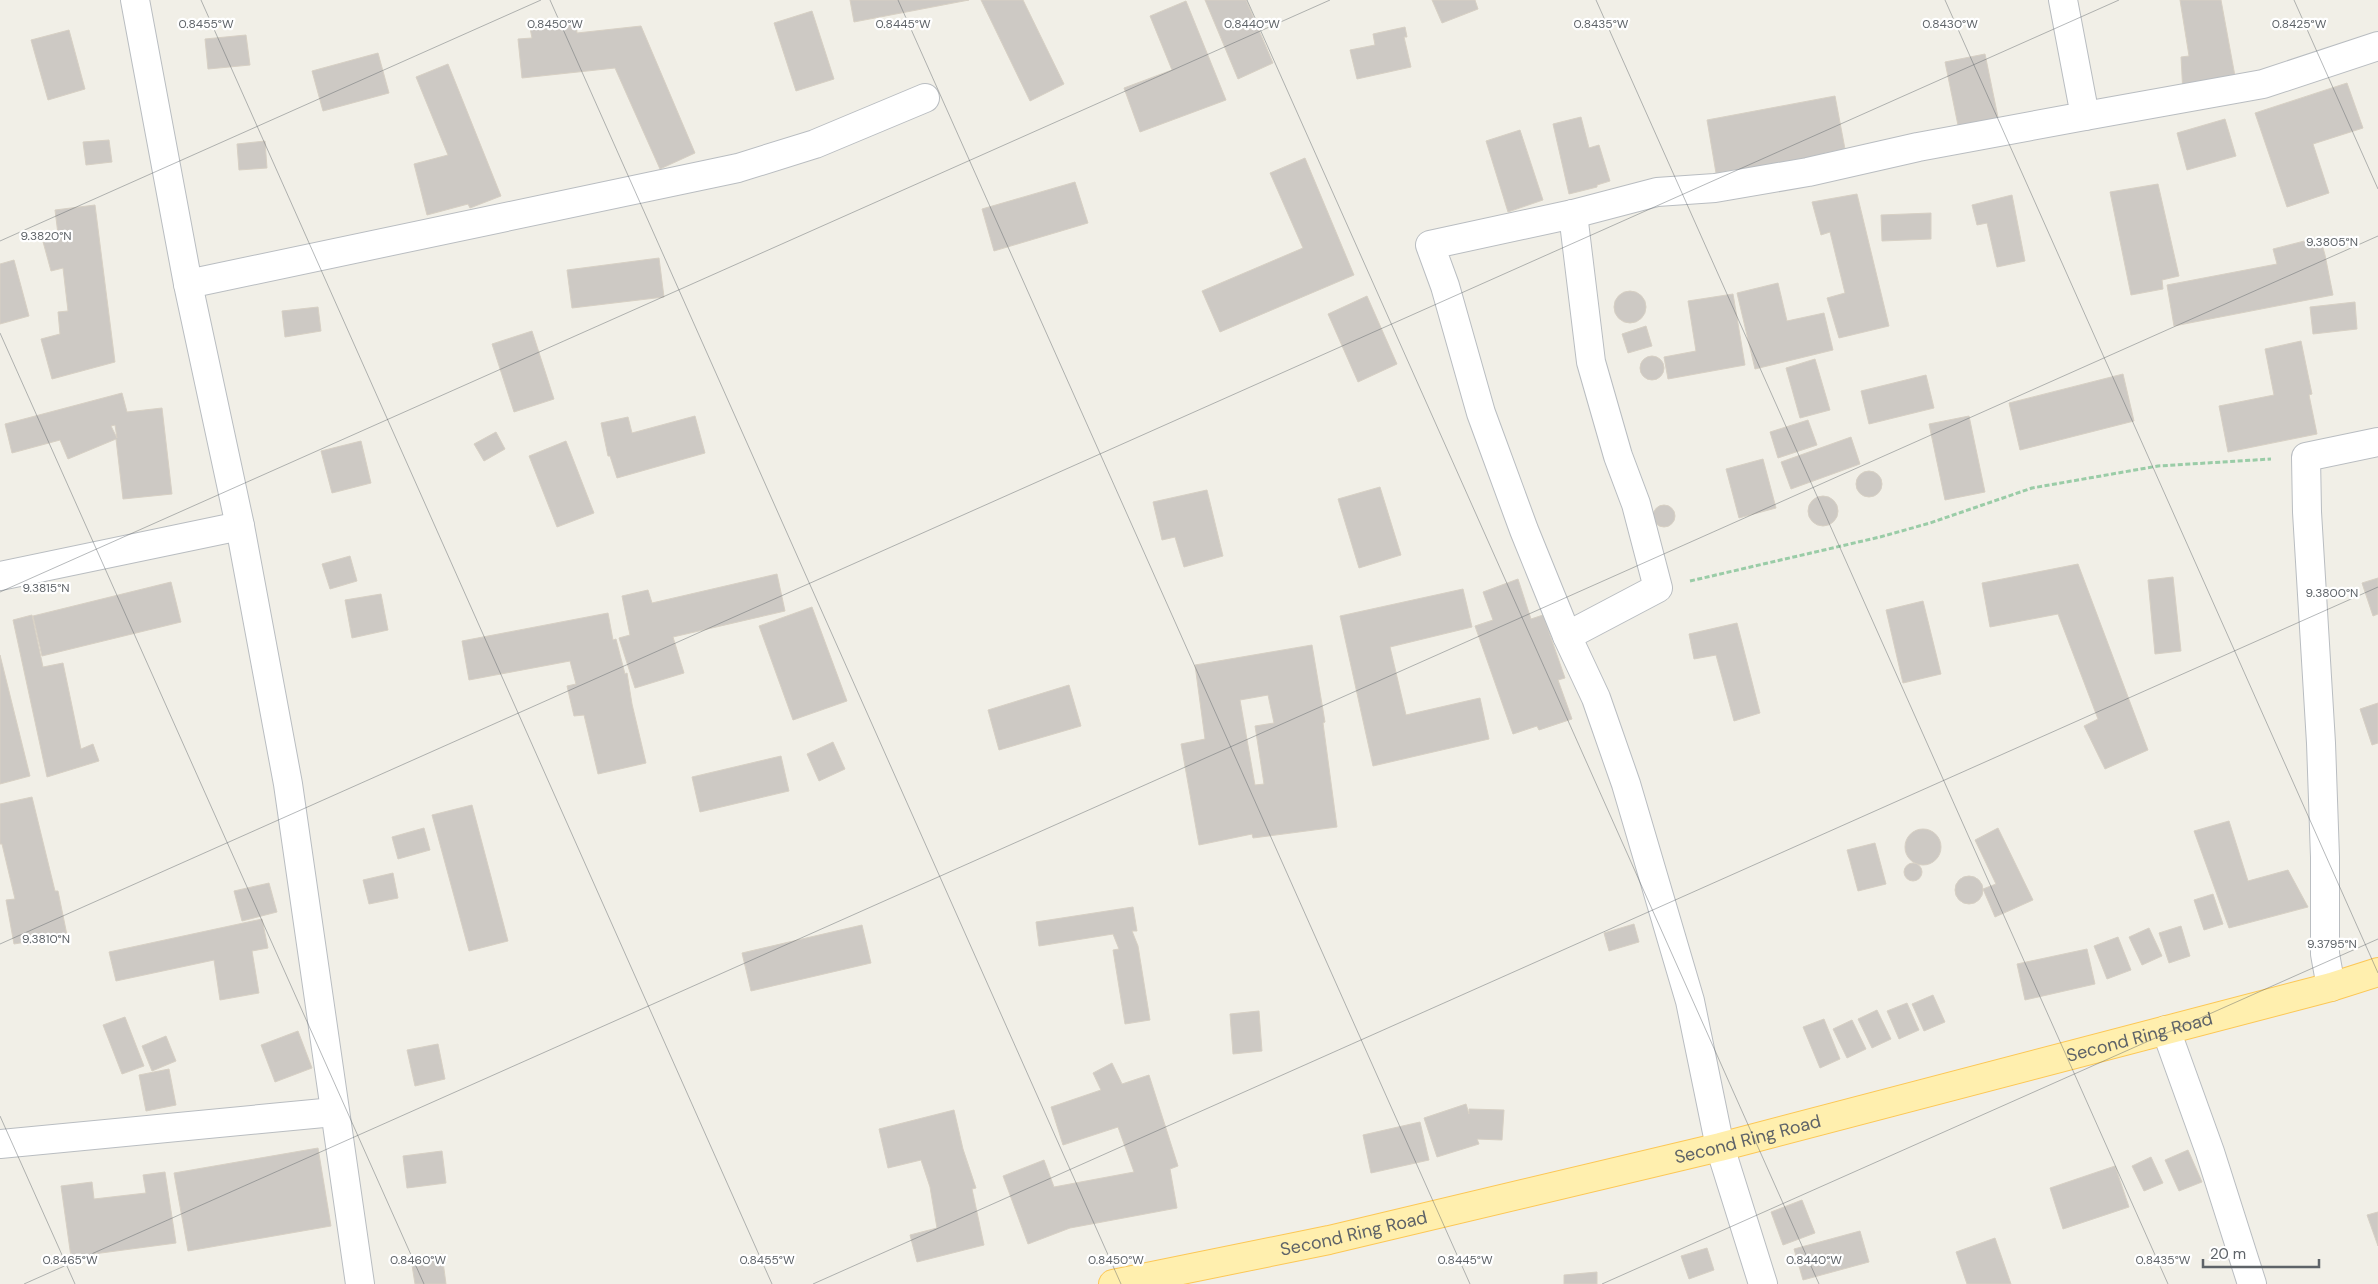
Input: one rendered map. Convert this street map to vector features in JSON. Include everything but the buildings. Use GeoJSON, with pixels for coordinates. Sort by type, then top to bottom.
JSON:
{"type":"FeatureCollection","features":[{"type":"Feature","properties":{"kind":"main road","name":"Second Ring Road"},"geometry":{"type":"LineString","coordinates":[[1113,1284],[1184,1277],[1329,1240],[1720,1147],[2331,987],[2378,972]]}},
{"type":"Feature","properties":{"kind":"street"},"geometry":{"type":"LineString","coordinates":[[136,0],[188,284],[240,526],[288,784],[360,1284]]}},
{"type":"Feature","properties":{"kind":"street"},"geometry":{"type":"LineString","coordinates":[[2063,0],[2085,116]]}},
{"type":"Feature","properties":{"kind":"street"},"geometry":{"type":"LineString","coordinates":[[1763,1284],[1720,1147],[1690,1001],[1666,914],[1626,784],[1596,698],[1567,636],[1524,530],[1481,413],[1445,286],[1430,245],[1573,214],[1657,192],[1715,188],[1808,172],[1918,147],[2263,84],[2378,46]]}},
{"type":"Feature","properties":{"kind":"street"},"geometry":{"type":"LineString","coordinates":[[188,284],[738,168],[815,144],[925,98]]}},
{"type":"Feature","properties":{"kind":"street"},"geometry":{"type":"LineString","coordinates":[[1567,636],[1658,588],[1636,504],[1618,456],[1591,362],[1573,214]]}},
{"type":"Feature","properties":{"kind":"street"},"geometry":{"type":"LineString","coordinates":[[2331,987],[2325,954],[2325,857],[2322,762],[2307,512],[2306,457],[2378,442]]}},
{"type":"Feature","properties":{"kind":"street"},"geometry":{"type":"LineString","coordinates":[[0,576],[240,526]]}},
{"type":"Feature","properties":{"kind":"street"},"geometry":{"type":"LineString","coordinates":[[2166,1030],[2210,1152],[2252,1284]]}},
{"type":"Feature","properties":{"kind":"street"},"geometry":{"type":"LineString","coordinates":[[0,1144],[334,1112]]}},
{"type":"Feature","properties":{"kind":"path"},"geometry":{"type":"LineString","coordinates":[[1658,588],[1880,537],[1930,523],[2032,488],[2158,466],[2306,457]]}}]}
